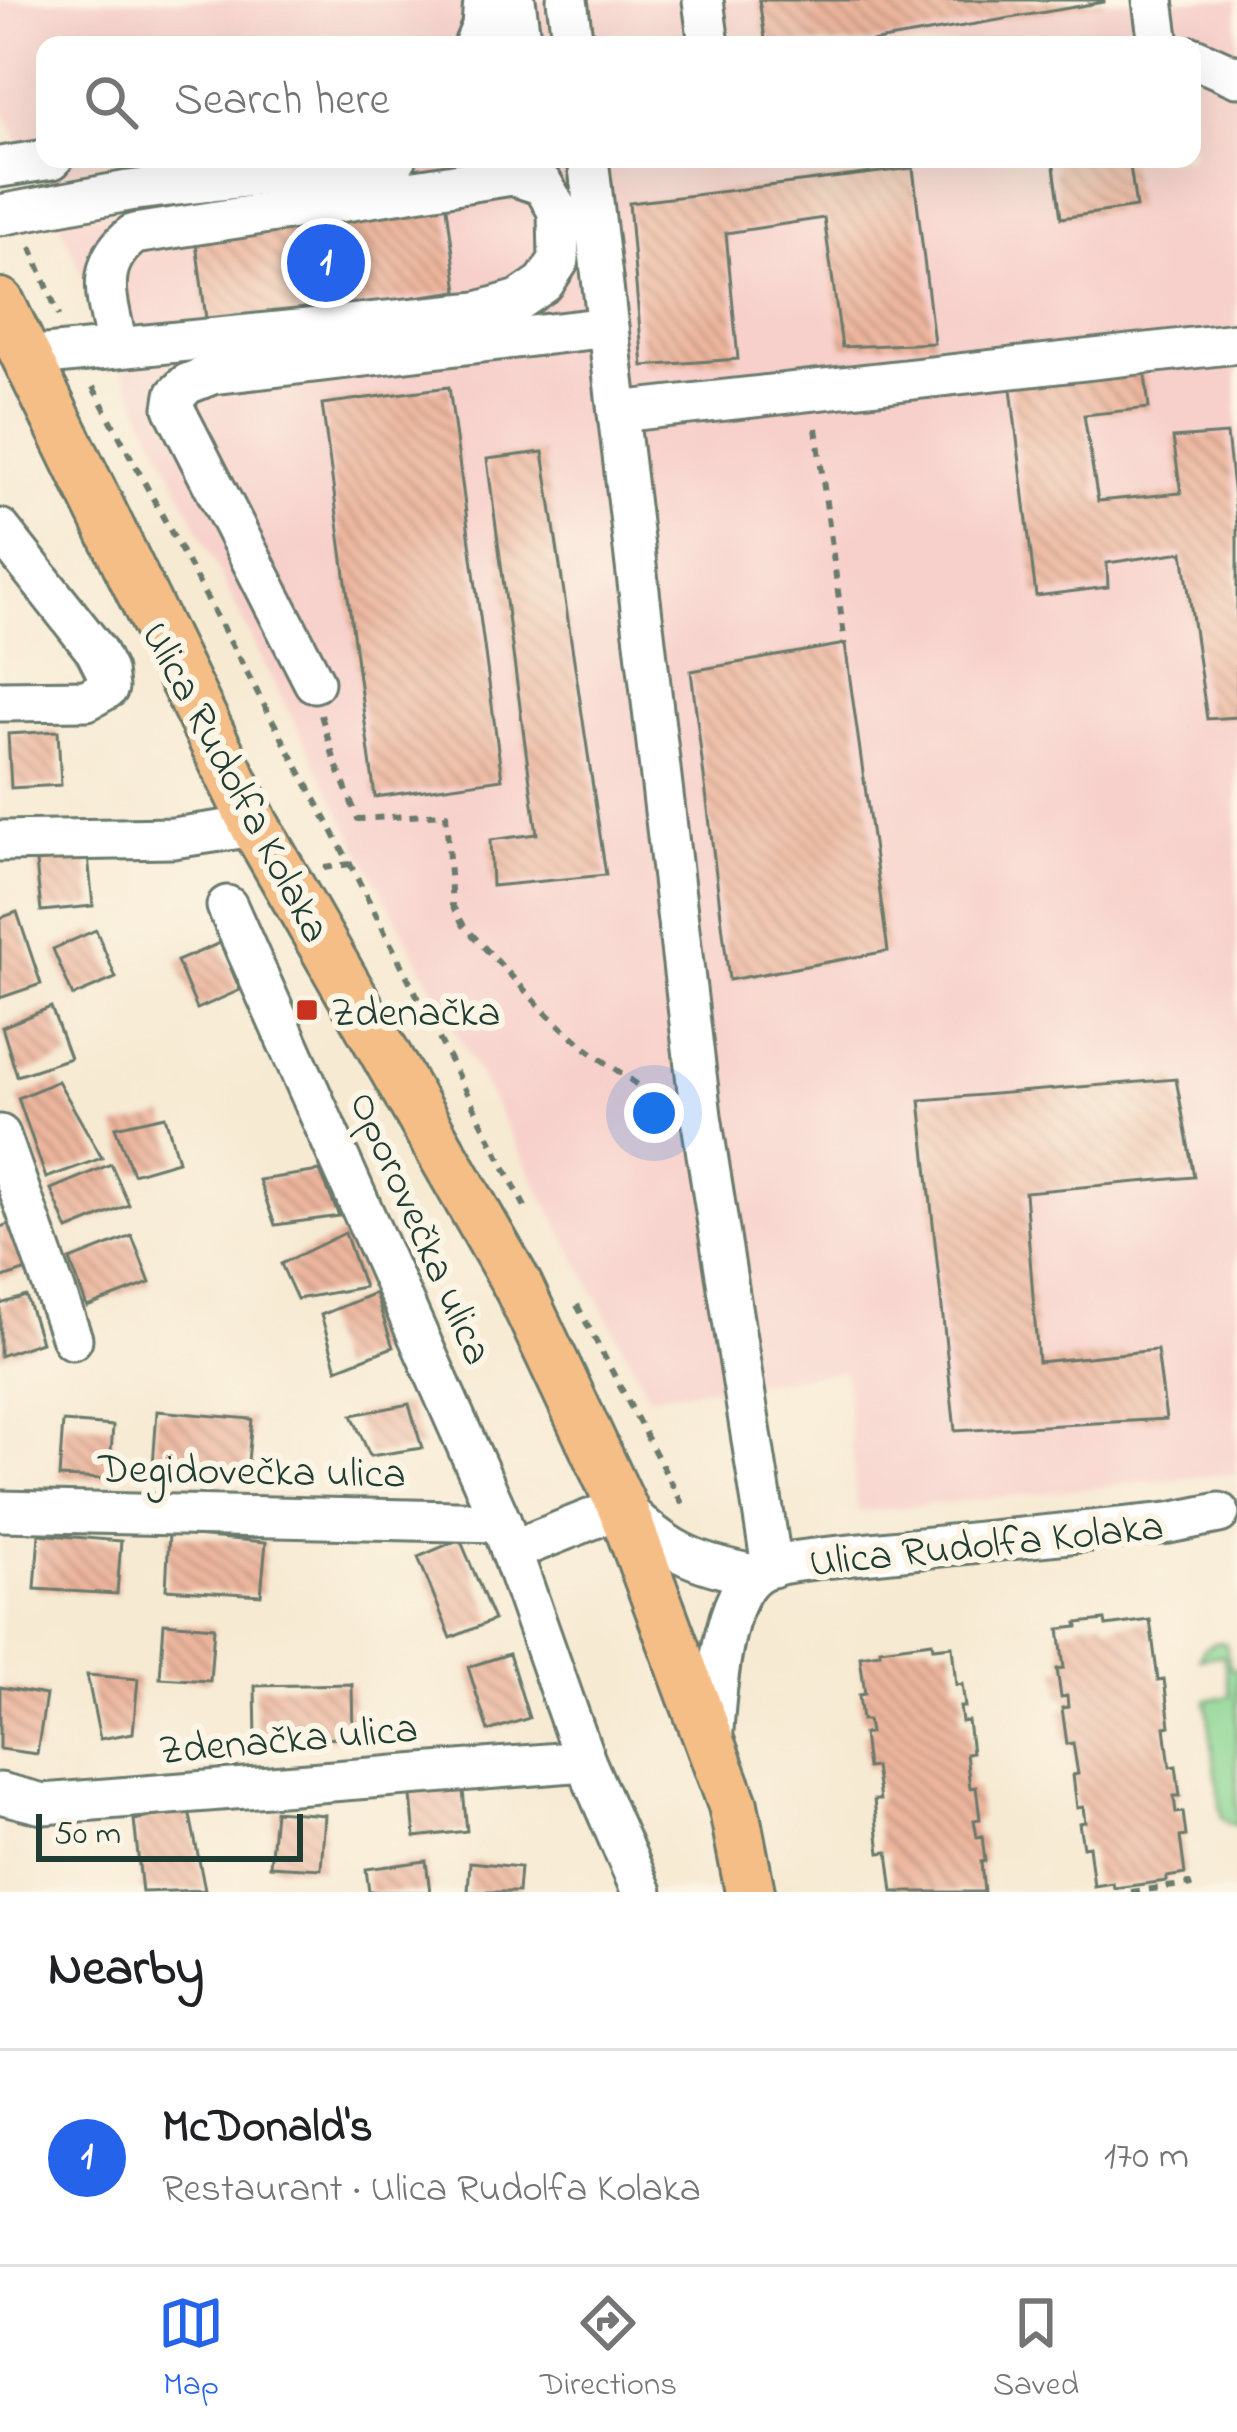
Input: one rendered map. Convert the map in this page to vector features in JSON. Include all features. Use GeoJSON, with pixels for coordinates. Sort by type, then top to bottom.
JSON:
{"type":"FeatureCollection","features":[{"type":"Feature","properties":{"kind":"main road","name":"Ulica Rudolfa Kolaka"},"geometry":{"type":"LineString","coordinates":[[0,302],[255,826],[518,1286],[622,1508],[734,1804],[750,1892]]}},
{"type":"Feature","properties":{"kind":"main road","name":"Ulica Rudolfa Kolaka"},"geometry":{"type":"LineString","coordinates":[[734,1804],[785,1892]]}},
{"type":"Feature","properties":{"kind":"street"},"geometry":{"type":"LineString","coordinates":[[461,0],[470,36]]}},
{"type":"Feature","properties":{"kind":"street"},"geometry":{"type":"LineString","coordinates":[[477,36],[484,0]]}},
{"type":"Feature","properties":{"kind":"street"},"geometry":{"type":"LineString","coordinates":[[515,0],[520,36]]}},
{"type":"Feature","properties":{"kind":"street"},"geometry":{"type":"LineString","coordinates":[[567,0],[572,36]]}},
{"type":"Feature","properties":{"kind":"street"},"geometry":{"type":"LineString","coordinates":[[703,0],[708,36]]}},
{"type":"Feature","properties":{"kind":"street"},"geometry":{"type":"LineString","coordinates":[[1154,0],[1158,36]]}},
{"type":"Feature","properties":{"kind":"street"},"geometry":{"type":"LineString","coordinates":[[1201,61],[1237,77]]}},
{"type":"Feature","properties":{"kind":"street"},"geometry":{"type":"LineString","coordinates":[[0,167],[36,161]]}},
{"type":"Feature","properties":{"kind":"street"},"geometry":{"type":"LineString","coordinates":[[128,191],[183,168]]}},
{"type":"Feature","properties":{"kind":"street"},"geometry":{"type":"LineString","coordinates":[[0,215],[128,191],[321,168]]}},
{"type":"Feature","properties":{"kind":"street"},"geometry":{"type":"LineString","coordinates":[[589,168],[701,1116],[763,1571]]}},
{"type":"Feature","properties":{"kind":"street"},"geometry":{"type":"LineString","coordinates":[[26,357],[478,312],[518,300],[544,283],[559,260],[558,211],[542,185],[512,175],[134,234],[120,244],[104,280],[117,347]]}},
{"type":"Feature","properties":{"kind":"street"},"geometry":{"type":"LineString","coordinates":[[314,682],[174,408],[176,394],[212,374],[608,327]]}},
{"type":"Feature","properties":{"kind":"street"},"geometry":{"type":"LineString","coordinates":[[618,412],[1237,343]]}},
{"type":"Feature","properties":{"kind":"street"},"geometry":{"type":"LineString","coordinates":[[0,529],[96,651],[108,688],[87,700],[0,700]]}},
{"type":"Feature","properties":{"kind":"street"},"geometry":{"type":"LineString","coordinates":[[0,841],[185,837],[255,826]]}},
{"type":"Feature","properties":{"kind":"street","name":"Oporovečka ulica"},"geometry":{"type":"LineString","coordinates":[[227,906],[506,1536],[585,1761],[642,1892]]}},
{"type":"Feature","properties":{"kind":"street"},"geometry":{"type":"LineString","coordinates":[[0,1135],[72,1339]]}},
{"type":"Feature","properties":{"kind":"street"},"geometry":{"type":"LineString","coordinates":[[506,1536],[622,1508]]}},
{"type":"Feature","properties":{"kind":"street","name":"Ulica Rudolfa Kolaka"},"geometry":{"type":"LineString","coordinates":[[622,1508],[659,1541],[686,1557],[711,1567],[763,1571],[822,1558],[1169,1523],[1220,1513]]}},
{"type":"Feature","properties":{"kind":"street","name":"Degidovečka ulica"},"geometry":{"type":"LineString","coordinates":[[0,1511],[506,1536]]}},
{"type":"Feature","properties":{"kind":"street","name":"Ulica Rudolfa Kolaka"},"geometry":{"type":"LineString","coordinates":[[712,1744],[725,1635],[738,1601],[763,1571]]}},
{"type":"Feature","properties":{"kind":"street","name":"Zdenačka ulica"},"geometry":{"type":"LineString","coordinates":[[0,1793],[43,1804],[585,1761]]}},
{"type":"Feature","properties":{"kind":"path"},"geometry":{"type":"LineString","coordinates":[[31,247],[74,352],[350,863],[530,1216]]}},
{"type":"Feature","properties":{"kind":"path"},"geometry":{"type":"LineString","coordinates":[[811,390],[845,644]]}},
{"type":"Feature","properties":{"kind":"path"},"geometry":{"type":"LineString","coordinates":[[314,682],[335,762],[358,820],[446,814],[452,905],[464,926],[549,1016],[589,1050],[665,1105],[701,1116]]}},
{"type":"Feature","properties":{"kind":"path"},"geometry":{"type":"LineString","coordinates":[[575,1301],[687,1513]]}},
{"type":"Feature","properties":{"kind":"path"},"geometry":{"type":"LineString","coordinates":[[1131,1892],[1190,1884],[1191,1892]]}},
{"type":"Feature","properties":{"kind":"shaded area"},"geometry":{"type":"Polygon","coordinates":[[[0,0],[1237,0],[1237,1473],[857,1512],[845,1371],[649,1396],[244,624],[126,378],[59,221],[0,105],[0,0]]]}},
{"type":"Feature","properties":{"kind":"green space"},"geometry":{"type":"Polygon","coordinates":[[[1226,1643],[1230,1669],[1237,1669],[1237,1826],[1222,1818],[1206,1700],[1230,1696],[1223,1655],[1199,1659],[1206,1648],[1226,1643]]]}},
{"type":"Feature","properties":{"kind":"building"},"geometry":{"type":"Polygon","coordinates":[[[759,0],[1104,0],[906,36],[765,36],[759,0]]]}},
{"type":"Feature","properties":{"kind":"building"},"geometry":{"type":"Polygon","coordinates":[[[913,168],[934,343],[842,347],[824,218],[726,233],[738,359],[643,366],[629,203],[913,168]]]}},
{"type":"Feature","properties":{"kind":"building"},"geometry":{"type":"Polygon","coordinates":[[[1054,168],[1130,168],[1136,207],[1061,218],[1054,168]]]}},
{"type":"Feature","properties":{"kind":"building"},"geometry":{"type":"Polygon","coordinates":[[[446,200],[458,291],[207,326],[195,235],[446,200]]]}},
{"type":"Feature","properties":{"kind":"building"},"geometry":{"type":"Polygon","coordinates":[[[1143,357],[1149,408],[1084,415],[1098,501],[1181,493],[1173,438],[1227,434],[1237,525],[1237,717],[1207,719],[1183,552],[1107,563],[1108,587],[1036,596],[1009,372],[1143,357]]]}},
{"type":"Feature","properties":{"kind":"building"},"geometry":{"type":"Polygon","coordinates":[[[449,387],[502,779],[375,797],[322,404],[449,387]]]}},
{"type":"Feature","properties":{"kind":"building"},"geometry":{"type":"Polygon","coordinates":[[[543,452],[606,875],[492,886],[490,840],[537,834],[487,459],[543,452]]]}},
{"type":"Feature","properties":{"kind":"building"},"geometry":{"type":"Polygon","coordinates":[[[845,644],[888,951],[729,980],[691,671],[845,644]]]}},
{"type":"Feature","properties":{"kind":"building"},"geometry":{"type":"Polygon","coordinates":[[[58,731],[61,785],[11,788],[8,734],[58,731]]]}},
{"type":"Feature","properties":{"kind":"building"},"geometry":{"type":"Polygon","coordinates":[[[88,856],[93,906],[41,911],[36,862],[88,856]]]}},
{"type":"Feature","properties":{"kind":"building"},"geometry":{"type":"Polygon","coordinates":[[[17,912],[41,984],[0,998],[0,918],[17,912]]]}},
{"type":"Feature","properties":{"kind":"building"},"geometry":{"type":"Polygon","coordinates":[[[96,930],[116,978],[73,996],[53,949],[96,930]]]}},
{"type":"Feature","properties":{"kind":"building"},"geometry":{"type":"Polygon","coordinates":[[[220,943],[240,990],[197,1009],[177,961],[220,943]]]}},
{"type":"Feature","properties":{"kind":"building"},"geometry":{"type":"Polygon","coordinates":[[[51,1007],[70,1058],[17,1076],[2,1027],[51,1007]]]}},
{"type":"Feature","properties":{"kind":"building"},"geometry":{"type":"Polygon","coordinates":[[[1176,1079],[1194,1177],[1025,1192],[1038,1362],[1157,1350],[1166,1419],[955,1431],[920,1100],[1176,1079]]]}},
{"type":"Feature","properties":{"kind":"building"},"geometry":{"type":"Polygon","coordinates":[[[58,1081],[102,1158],[46,1178],[18,1098],[58,1081]]]}},
{"type":"Feature","properties":{"kind":"building"},"geometry":{"type":"Polygon","coordinates":[[[165,1116],[178,1161],[133,1174],[115,1127],[165,1116]]]}},
{"type":"Feature","properties":{"kind":"building"},"geometry":{"type":"Polygon","coordinates":[[[111,1164],[129,1205],[68,1230],[51,1189],[111,1164]]]}},
{"type":"Feature","properties":{"kind":"building"},"geometry":{"type":"Polygon","coordinates":[[[320,1171],[339,1216],[275,1225],[259,1180],[320,1171]]]}},
{"type":"Feature","properties":{"kind":"building"},"geometry":{"type":"Polygon","coordinates":[[[15,1222],[30,1269],[0,1279],[0,1227],[15,1222]]]}},
{"type":"Feature","properties":{"kind":"building"},"geometry":{"type":"Polygon","coordinates":[[[345,1233],[364,1287],[297,1299],[281,1264],[345,1233]]]}},
{"type":"Feature","properties":{"kind":"building"},"geometry":{"type":"Polygon","coordinates":[[[132,1236],[150,1283],[87,1307],[70,1260],[132,1236]]]}},
{"type":"Feature","properties":{"kind":"building"},"geometry":{"type":"Polygon","coordinates":[[[375,1293],[393,1347],[337,1369],[321,1315],[375,1293]]]}},
{"type":"Feature","properties":{"kind":"building"},"geometry":{"type":"Polygon","coordinates":[[[26,1296],[41,1342],[0,1356],[0,1304],[26,1296]]]}},
{"type":"Feature","properties":{"kind":"building"},"geometry":{"type":"Polygon","coordinates":[[[409,1404],[422,1448],[370,1456],[352,1415],[409,1404]]]}},
{"type":"Feature","properties":{"kind":"building"},"geometry":{"type":"Polygon","coordinates":[[[157,1411],[252,1419],[247,1472],[153,1466],[157,1411]]]}},
{"type":"Feature","properties":{"kind":"building"},"geometry":{"type":"Polygon","coordinates":[[[63,1422],[113,1426],[109,1479],[59,1477],[63,1422]]]}},
{"type":"Feature","properties":{"kind":"building"},"geometry":{"type":"Polygon","coordinates":[[[39,1534],[121,1541],[117,1594],[35,1589],[39,1534]]]}},
{"type":"Feature","properties":{"kind":"building"},"geometry":{"type":"Polygon","coordinates":[[[169,1534],[266,1542],[261,1595],[166,1589],[169,1534]]]}},
{"type":"Feature","properties":{"kind":"building"},"geometry":{"type":"Polygon","coordinates":[[[460,1539],[494,1620],[451,1638],[418,1557],[460,1539]]]}},
{"type":"Feature","properties":{"kind":"building"},"geometry":{"type":"Polygon","coordinates":[[[1105,1620],[1106,1626],[1150,1620],[1158,1680],[1164,1679],[1170,1767],[1176,1766],[1180,1796],[1174,1796],[1176,1813],[1183,1812],[1186,1836],[1180,1837],[1185,1874],[1167,1877],[1167,1881],[1094,1886],[1089,1846],[1083,1847],[1079,1823],[1085,1822],[1083,1807],[1077,1808],[1073,1775],[1078,1774],[1073,1743],[1067,1744],[1062,1708],[1068,1707],[1067,1696],[1061,1697],[1057,1669],[1064,1668],[1059,1629],[1105,1620]]]}},
{"type":"Feature","properties":{"kind":"building"},"geometry":{"type":"Polygon","coordinates":[[[164,1623],[214,1627],[210,1681],[160,1678],[164,1623]]]}},
{"type":"Feature","properties":{"kind":"building"},"geometry":{"type":"Polygon","coordinates":[[[932,1642],[933,1648],[952,1646],[956,1685],[962,1684],[965,1707],[960,1707],[962,1722],[968,1721],[972,1753],[966,1754],[970,1788],[976,1787],[980,1819],[974,1820],[977,1837],[982,1836],[984,1892],[893,1892],[888,1852],[880,1853],[874,1800],[880,1800],[875,1767],[867,1768],[863,1734],[870,1733],[868,1720],[862,1720],[859,1695],[865,1694],[860,1656],[932,1642]]]}},
{"type":"Feature","properties":{"kind":"building"},"geometry":{"type":"Polygon","coordinates":[[[509,1654],[529,1718],[488,1731],[468,1667],[509,1654]]]}},
{"type":"Feature","properties":{"kind":"building"},"geometry":{"type":"Polygon","coordinates":[[[87,1675],[138,1679],[133,1733],[100,1739],[87,1675]]]}},
{"type":"Feature","properties":{"kind":"building"},"geometry":{"type":"Polygon","coordinates":[[[352,1684],[353,1738],[256,1740],[255,1686],[352,1684]]]}},
{"type":"Feature","properties":{"kind":"building"},"geometry":{"type":"Polygon","coordinates":[[[0,1687],[46,1695],[37,1754],[0,1749],[0,1687]]]}},
{"type":"Feature","properties":{"kind":"building"},"geometry":{"type":"Polygon","coordinates":[[[462,1780],[467,1831],[415,1837],[410,1785],[462,1780]]]}},
{"type":"Feature","properties":{"kind":"building"},"geometry":{"type":"Polygon","coordinates":[[[189,1810],[205,1890],[142,1892],[134,1820],[189,1810]]]}},
{"type":"Feature","properties":{"kind":"building"},"geometry":{"type":"Polygon","coordinates":[[[275,1811],[325,1815],[321,1869],[270,1866],[275,1811]]]}},
{"type":"Feature","properties":{"kind":"building"},"geometry":{"type":"Polygon","coordinates":[[[426,1861],[430,1892],[369,1892],[366,1869],[426,1861]]]}},
{"type":"Feature","properties":{"kind":"building"},"geometry":{"type":"Polygon","coordinates":[[[470,1862],[520,1867],[518,1892],[468,1892],[470,1862]]]}},
{"type":"Feature","properties":{"kind":"place","name":"McDonald's"},"geometry":{"type":"Point","coordinates":[326,263]}},
{"type":"Feature","properties":{"kind":"place","name":"Zdenačka"},"geometry":{"type":"Point","coordinates":[307,1010]}}]}
